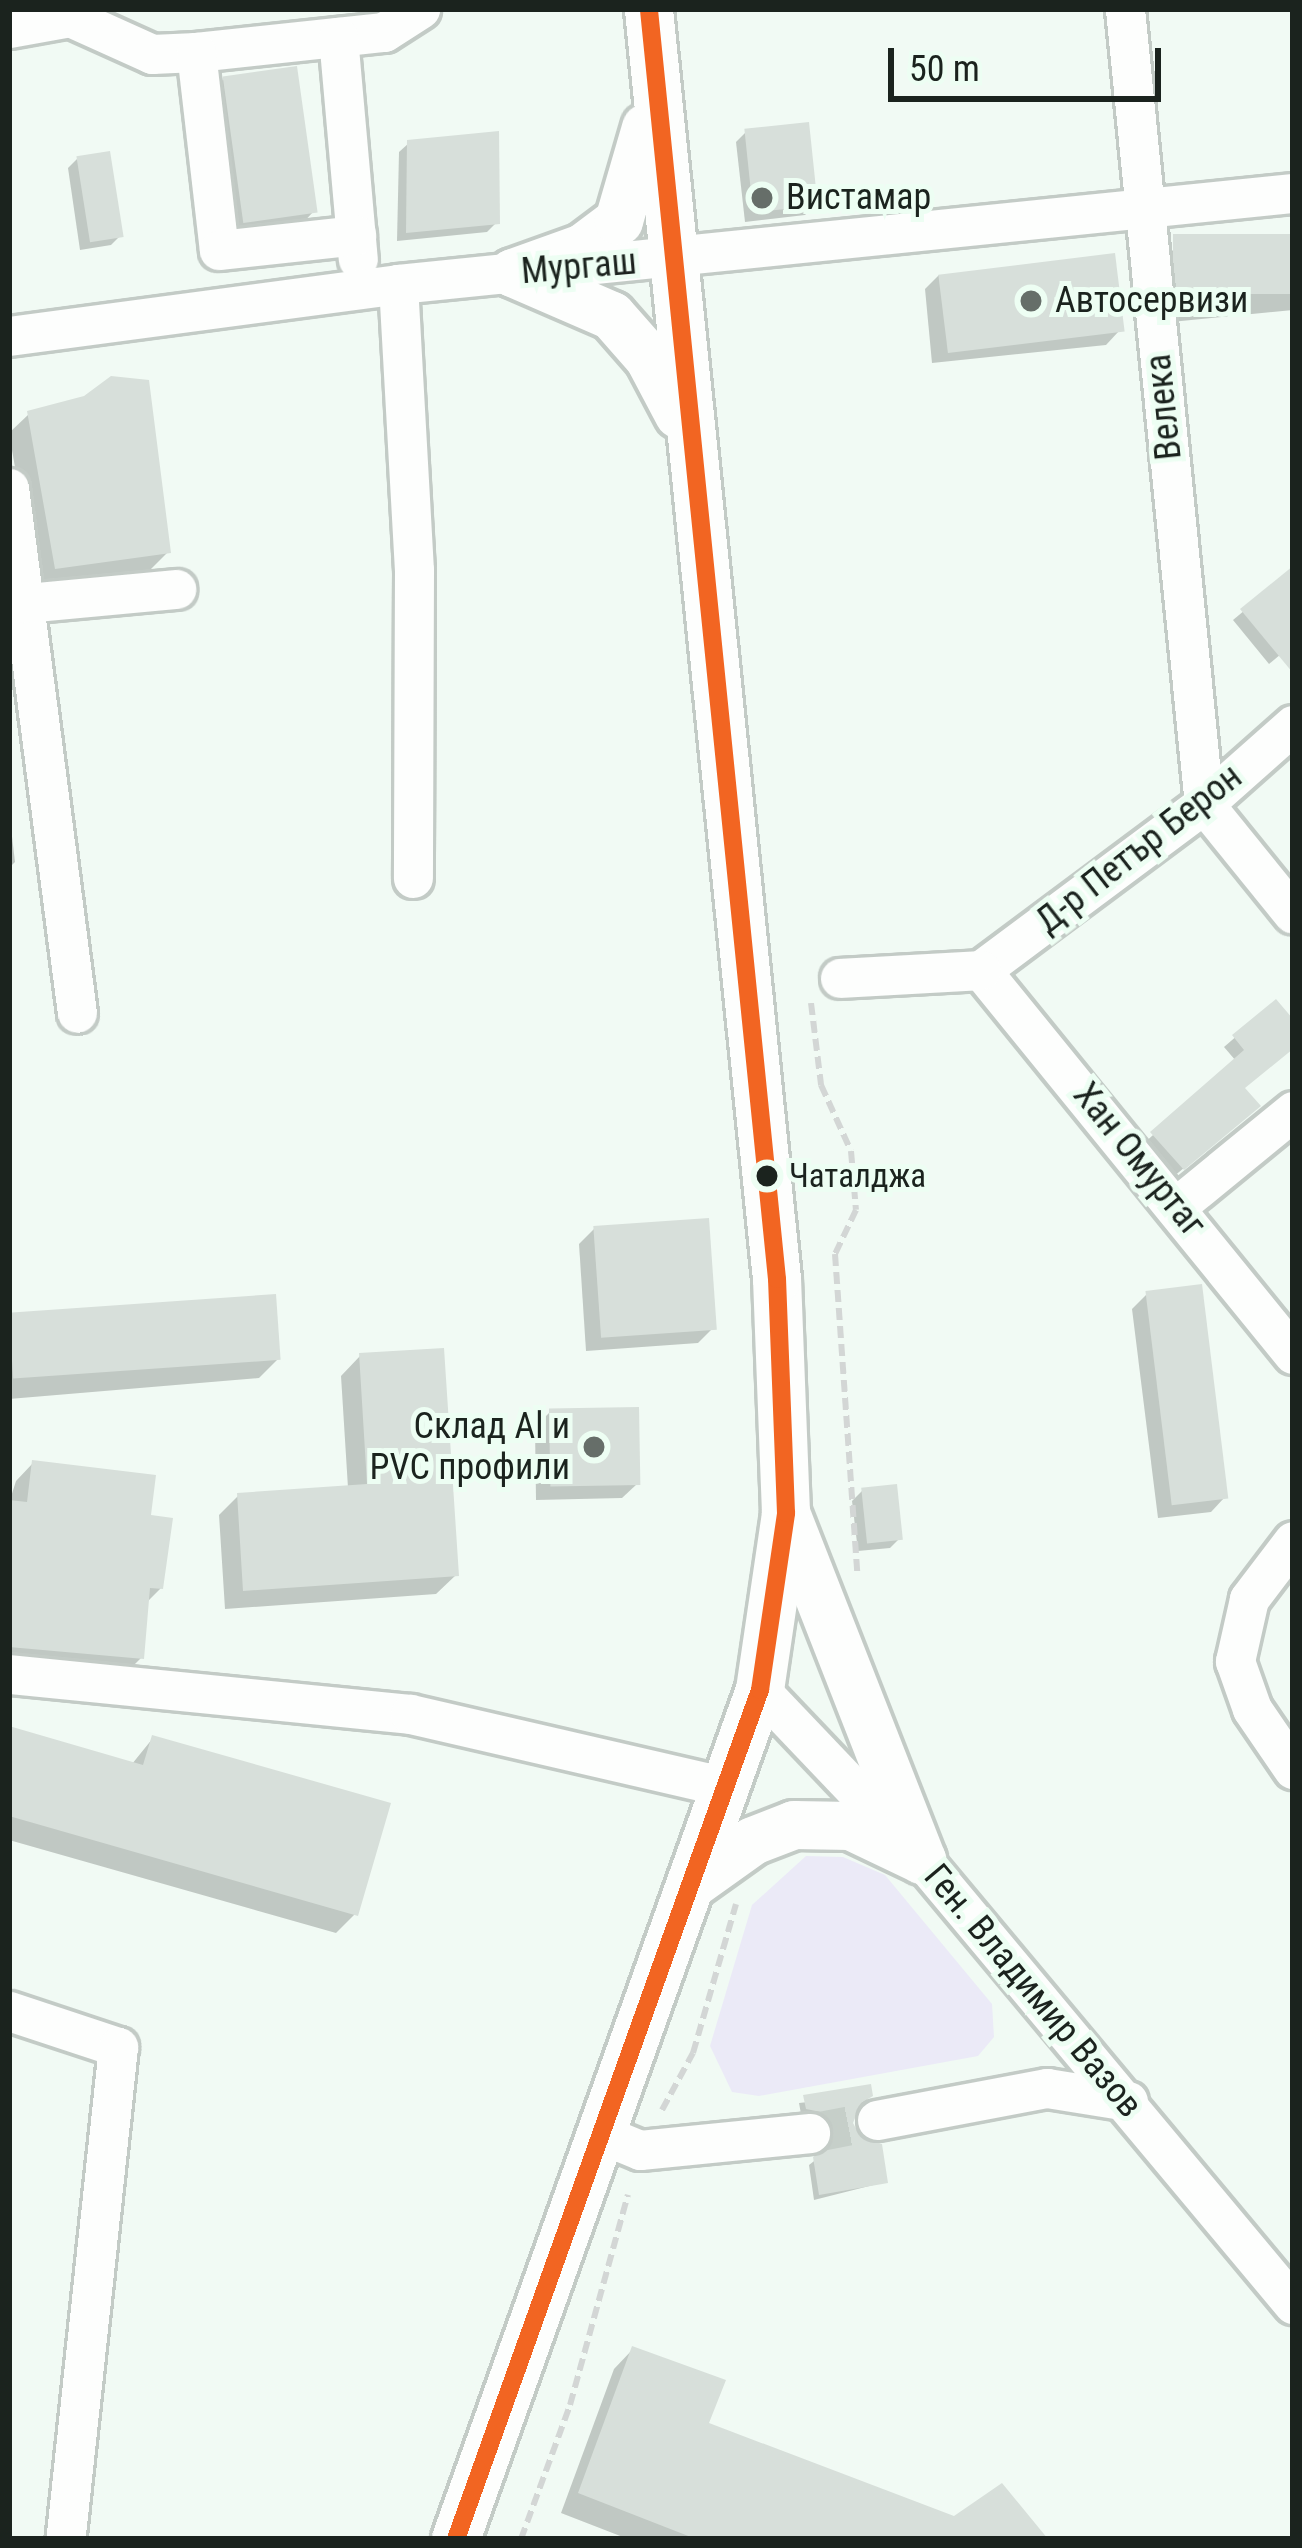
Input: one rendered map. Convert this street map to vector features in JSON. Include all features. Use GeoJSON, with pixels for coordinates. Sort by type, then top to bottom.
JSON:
{"type":"FeatureCollection","features":[{"type":"Feature","properties":{"kind":"main road"},"geometry":{"type":"LineString","coordinates":[[467,2536],[602,2134],[760,1690],[786,1514],[777,1279],[649,9]]}},
{"type":"Feature","properties":{"kind":"main road"},"geometry":{"type":"LineString","coordinates":[[513,273],[583,248],[619,221],[634,188],[655,80]]}},
{"type":"Feature","properties":{"kind":"main road"},"geometry":{"type":"LineString","coordinates":[[513,273],[612,316],[649,358],[690,437]]}},
{"type":"Feature","properties":{"kind":"main road"},"geometry":{"type":"LineString","coordinates":[[786,1514],[922,1860]]}},
{"type":"Feature","properties":{"kind":"main road"},"geometry":{"type":"LineString","coordinates":[[691,1886],[753,1840],[794,1825],[851,1826],[922,1860]]}},
{"type":"Feature","properties":{"kind":"street"},"geometry":{"type":"LineString","coordinates":[[9,28],[70,17],[152,54],[196,52],[384,32],[420,9]]}},
{"type":"Feature","properties":{"kind":"street","name":"Велека"},"geometry":{"type":"LineString","coordinates":[[1125,9],[1204,804]]}},
{"type":"Feature","properties":{"kind":"street"},"geometry":{"type":"LineString","coordinates":[[338,37],[356,235],[380,286],[414,571],[412,878]]}},
{"type":"Feature","properties":{"kind":"street"},"geometry":{"type":"LineString","coordinates":[[196,52],[219,250],[356,235]]}},
{"type":"Feature","properties":{"kind":"street","name":"Мургаш"},"geometry":{"type":"LineString","coordinates":[[9,336],[380,286],[1293,193]]}},
{"type":"Feature","properties":{"kind":"street"},"geometry":{"type":"LineString","coordinates":[[9,488],[77,1013]]}},
{"type":"Feature","properties":{"kind":"street"},"geometry":{"type":"LineString","coordinates":[[25,603],[176,590]]}},
{"type":"Feature","properties":{"kind":"street","name":"Д-р Петър Берон"},"geometry":{"type":"LineString","coordinates":[[981,970],[1204,804],[1293,725]]}},
{"type":"Feature","properties":{"kind":"street"},"geometry":{"type":"LineString","coordinates":[[1204,804],[1293,914]]}},
{"type":"Feature","properties":{"kind":"street"},"geometry":{"type":"LineString","coordinates":[[840,978],[981,970]]}},
{"type":"Feature","properties":{"kind":"street","name":"Хан Омуртаг"},"geometry":{"type":"LineString","coordinates":[[981,970],[1178,1206],[1293,1354]]}},
{"type":"Feature","properties":{"kind":"street"},"geometry":{"type":"LineString","coordinates":[[1178,1206],[1293,1111]]}},
{"type":"Feature","properties":{"kind":"street"},"geometry":{"type":"LineString","coordinates":[[1293,1541],[1249,1599],[1235,1661],[1252,1709],[1293,1768]]}},
{"type":"Feature","properties":{"kind":"street"},"geometry":{"type":"LineString","coordinates":[[9,1674],[410,1714],[726,1786]]}},
{"type":"Feature","properties":{"kind":"street","name":"Ген. Владимир Вазов"},"geometry":{"type":"LineString","coordinates":[[760,1690],[922,1860],[1293,2304]]}},
{"type":"Feature","properties":{"kind":"street"},"geometry":{"type":"LineString","coordinates":[[9,2011],[118,2047],[65,2539]]}},
{"type":"Feature","properties":{"kind":"street"},"geometry":{"type":"LineString","coordinates":[[877,2120],[1047,2088],[1128,2101]]}},
{"type":"Feature","properties":{"kind":"street"},"geometry":{"type":"LineString","coordinates":[[602,2134],[640,2150],[810,2133]]}},
{"type":"Feature","properties":{"kind":"shaded area"},"geometry":{"type":"Polygon","coordinates":[[[806,1856],[843,1857],[885,1875],[992,2004],[994,2037],[978,2056],[759,2096],[732,2092],[710,2046],[752,1905],[806,1856]]]}},
{"type":"Feature","properties":{"kind":"building"},"geometry":{"type":"Polygon","coordinates":[[[297,66],[318,213],[243,223],[223,76],[297,66]]]}},
{"type":"Feature","properties":{"kind":"building"},"geometry":{"type":"Polygon","coordinates":[[[809,122],[818,206],[753,212],[744,129],[809,122]]]}},
{"type":"Feature","properties":{"kind":"building"},"geometry":{"type":"Polygon","coordinates":[[[499,131],[500,224],[406,233],[407,140],[499,131]]]}},
{"type":"Feature","properties":{"kind":"building"},"geometry":{"type":"Polygon","coordinates":[[[110,151],[124,237],[90,242],[76,156],[110,151]]]}},
{"type":"Feature","properties":{"kind":"building"},"geometry":{"type":"Polygon","coordinates":[[[1173,234],[1293,234],[1293,294],[1173,294],[1173,234]]]}},
{"type":"Feature","properties":{"kind":"building","name":"Автосервизи"},"geometry":{"type":"Polygon","coordinates":[[[1115,253],[1125,331],[948,353],[938,275],[1115,253]]]}},
{"type":"Feature","properties":{"kind":"building"},"geometry":{"type":"Polygon","coordinates":[[[111,376],[149,380],[171,553],[55,569],[27,411],[84,396],[111,376]]]}},
{"type":"Feature","properties":{"kind":"building"},"geometry":{"type":"Polygon","coordinates":[[[1293,566],[1293,673],[1240,609],[1293,566]]]}},
{"type":"Feature","properties":{"kind":"building"},"geometry":{"type":"Polygon","coordinates":[[[1276,999],[1293,1019],[1293,1049],[1245,1088],[1261,1106],[1184,1170],[1150,1132],[1244,1050],[1232,1035],[1276,999]]]}},
{"type":"Feature","properties":{"kind":"building"},"geometry":{"type":"Polygon","coordinates":[[[709,1218],[717,1330],[601,1338],[593,1226],[709,1218]]]}},
{"type":"Feature","properties":{"kind":"building"},"geometry":{"type":"Polygon","coordinates":[[[1202,1284],[1228,1498],[1172,1505],[1145,1291],[1202,1284]]]}},
{"type":"Feature","properties":{"kind":"building"},"geometry":{"type":"Polygon","coordinates":[[[276,1294],[281,1360],[13,1379],[9,1313],[276,1294]]]}},
{"type":"Feature","properties":{"kind":"building"},"geometry":{"type":"Polygon","coordinates":[[[444,1348],[459,1576],[243,1591],[237,1493],[367,1484],[359,1353],[444,1348]]]}},
{"type":"Feature","properties":{"kind":"building","name":"Склад Al и PVC профили"},"geometry":{"type":"Polygon","coordinates":[[[639,1407],[640,1485],[550,1487],[549,1409],[639,1407]]]}},
{"type":"Feature","properties":{"kind":"building"},"geometry":{"type":"Polygon","coordinates":[[[32,1460],[156,1475],[151,1515],[173,1518],[163,1589],[150,1588],[144,1659],[9,1647],[9,1500],[27,1502],[32,1460]]]}},
{"type":"Feature","properties":{"kind":"building"},"geometry":{"type":"Polygon","coordinates":[[[897,1484],[903,1540],[867,1543],[861,1488],[897,1484]]]}},
{"type":"Feature","properties":{"kind":"building"},"geometry":{"type":"Polygon","coordinates":[[[9,1726],[143,1765],[152,1735],[391,1803],[358,1916],[9,1816],[9,1726]]]}},
{"type":"Feature","properties":{"kind":"building"},"geometry":{"type":"Polygon","coordinates":[[[871,2084],[873,2096],[861,2103],[853,2123],[860,2136],[882,2144],[888,2183],[819,2195],[813,2157],[831,2144],[834,2129],[821,2112],[806,2109],[803,2095],[871,2084]]]}},
{"type":"Feature","properties":{"kind":"building"},"geometry":{"type":"Polygon","coordinates":[[[632,2346],[726,2380],[709,2423],[954,2516],[1002,2483],[1048,2539],[696,2539],[578,2493],[632,2346]]]}},
{"type":"Feature","properties":{"kind":"tunnel"},"geometry":{"type":"LineString","coordinates":[[810,2133],[877,2120]]}},
{"type":"Feature","properties":{"kind":"transit line"},"geometry":{"type":"LineString","coordinates":[[456,2539],[760,1690],[786,1513],[777,1279],[649,9]]}},
{"type":"Feature","properties":{"kind":"place","name":"Вистамар"},"geometry":{"type":"Point","coordinates":[762,198]}},
{"type":"Feature","properties":{"kind":"place","name":"Автосервизи"},"geometry":{"type":"Point","coordinates":[1031,301]}},
{"type":"Feature","properties":{"kind":"place","name":"Чаталджа"},"geometry":{"type":"Point","coordinates":[767,1176]}},
{"type":"Feature","properties":{"kind":"place","name":"Склад Al и PVC профили"},"geometry":{"type":"Point","coordinates":[594,1447]}}]}
